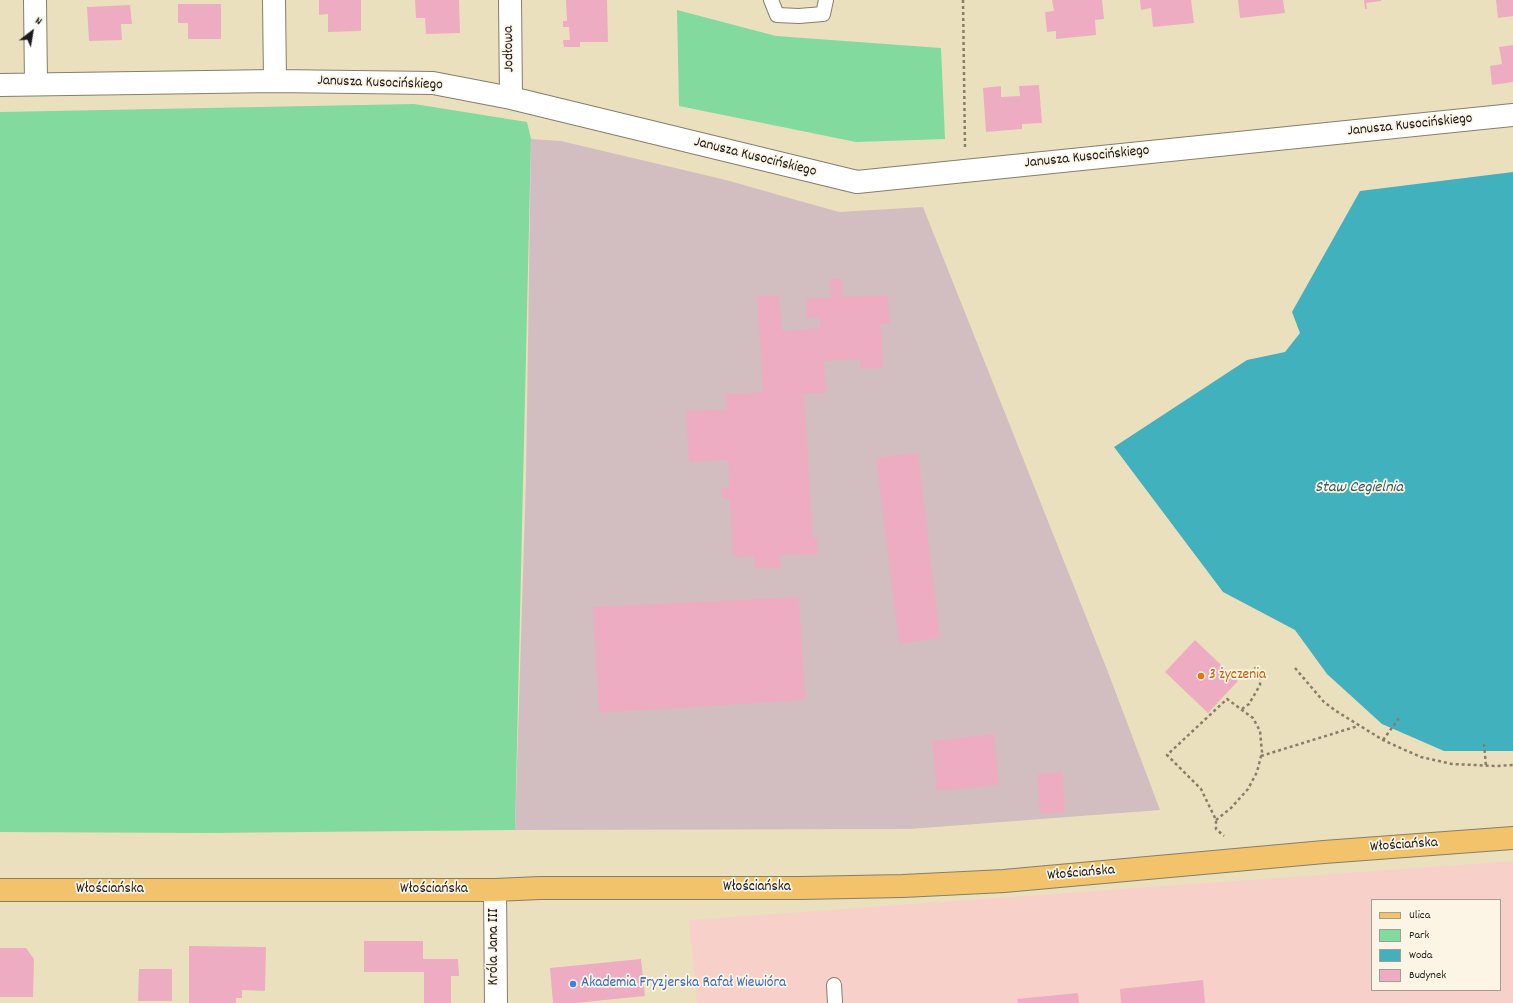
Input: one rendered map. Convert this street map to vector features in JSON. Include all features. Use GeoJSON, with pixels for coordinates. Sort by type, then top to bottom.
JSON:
{"type":"FeatureCollection","features":[{"type":"Feature","properties":{"kind":"main road","name":"Włościańska"},"geometry":{"type":"LineString","coordinates":[[0,890],[495,890],[540,888],[801,888],[903,886],[1004,881],[1324,852],[1513,838]]}},
{"type":"Feature","properties":{"kind":"street"},"geometry":{"type":"LineString","coordinates":[[35,0],[36,84]]}},
{"type":"Feature","properties":{"kind":"street"},"geometry":{"type":"LineString","coordinates":[[274,0],[275,81]]}},
{"type":"Feature","properties":{"kind":"street","name":"Jodłowa"},"geometry":{"type":"LineString","coordinates":[[510,0],[511,98]]}},
{"type":"Feature","properties":{"kind":"street","name":"Janusza Kusocińskiego"},"geometry":{"type":"LineString","coordinates":[[0,85],[275,81],[433,83],[511,98],[857,182],[1513,115]]}},
{"type":"Feature","properties":{"kind":"street","name":"Króla Jana III"},"geometry":{"type":"LineString","coordinates":[[495,890],[496,1003]]}},
{"type":"Feature","properties":{"kind":"lane"},"geometry":{"type":"LineString","coordinates":[[771,0],[776,15],[799,16],[823,14],[826,0]]}},
{"type":"Feature","properties":{"kind":"lane"},"geometry":{"type":"LineString","coordinates":[[834,984],[835,1003]]}},
{"type":"Feature","properties":{"kind":"path"},"geometry":{"type":"LineString","coordinates":[[963,0],[965,171]]}},
{"type":"Feature","properties":{"kind":"path"},"geometry":{"type":"LineString","coordinates":[[1242,709],[1249,704],[1260,685],[1260,676],[1255,667]]}},
{"type":"Feature","properties":{"kind":"path"},"geometry":{"type":"LineString","coordinates":[[1295,668],[1324,702],[1336,711],[1383,740],[1409,752],[1428,759],[1452,764],[1486,766],[1513,765]]}},
{"type":"Feature","properties":{"kind":"path"},"geometry":{"type":"LineString","coordinates":[[1216,820],[1231,808],[1248,789],[1257,772],[1262,752],[1260,731],[1253,718],[1227,699],[1167,755],[1201,789],[1216,820],[1216,829],[1224,836]]}},
{"type":"Feature","properties":{"kind":"path"},"geometry":{"type":"LineString","coordinates":[[1383,740],[1399,718]]}},
{"type":"Feature","properties":{"kind":"path"},"geometry":{"type":"LineString","coordinates":[[1261,756],[1358,726]]}},
{"type":"Feature","properties":{"kind":"path"},"geometry":{"type":"LineString","coordinates":[[1484,744],[1486,766]]}},
{"type":"Feature","properties":{"kind":"shaded area"},"geometry":{"type":"Polygon","coordinates":[[[531,139],[561,141],[726,180],[839,212],[923,207],[1108,672],[1160,810],[910,829],[515,830],[526,476],[531,139]]]}},
{"type":"Feature","properties":{"kind":"shaded area"},"geometry":{"type":"Polygon","coordinates":[[[1513,861],[1513,1003],[697,1003],[689,920],[1513,861]]]}},
{"type":"Feature","properties":{"kind":"green space"},"geometry":{"type":"Polygon","coordinates":[[[677,10],[776,36],[941,48],[945,139],[856,142],[679,106],[677,10]]]}},
{"type":"Feature","properties":{"kind":"green space"},"geometry":{"type":"Polygon","coordinates":[[[414,104],[527,122],[531,139],[515,830],[207,833],[0,832],[0,112],[414,104]]]}},
{"type":"Feature","properties":{"kind":"water","name":"Staw Cegielnia"},"geometry":{"type":"Polygon","coordinates":[[[1513,172],[1513,751],[1444,751],[1382,724],[1327,674],[1295,630],[1223,592],[1114,447],[1247,360],[1285,352],[1300,333],[1292,312],[1360,191],[1513,172]]]}},
{"type":"Feature","properties":{"kind":"building"},"geometry":{"type":"Polygon","coordinates":[[[319,0],[361,0],[361,31],[328,32],[328,14],[319,15],[319,0]]]}},
{"type":"Feature","properties":{"kind":"building"},"geometry":{"type":"Polygon","coordinates":[[[415,0],[459,0],[460,33],[426,34],[425,18],[416,18],[415,0]]]}},
{"type":"Feature","properties":{"kind":"building"},"geometry":{"type":"Polygon","coordinates":[[[566,0],[607,0],[608,42],[580,42],[580,47],[564,47],[563,40],[570,40],[569,27],[563,27],[563,21],[567,21],[566,0]]]}},
{"type":"Feature","properties":{"kind":"building"},"geometry":{"type":"Polygon","coordinates":[[[1052,0],[1102,0],[1104,19],[1095,20],[1096,35],[1056,39],[1056,31],[1047,32],[1045,12],[1054,11],[1052,0]]]}},
{"type":"Feature","properties":{"kind":"building"},"geometry":{"type":"Polygon","coordinates":[[[1140,0],[1191,0],[1194,23],[1153,27],[1151,8],[1141,10],[1140,0]]]}},
{"type":"Feature","properties":{"kind":"building"},"geometry":{"type":"Polygon","coordinates":[[[1238,0],[1283,0],[1285,13],[1240,18],[1238,0]]]}},
{"type":"Feature","properties":{"kind":"building"},"geometry":{"type":"Polygon","coordinates":[[[1364,0],[1381,1],[1366,3],[1367,9],[1365,9],[1364,0]]]}},
{"type":"Feature","properties":{"kind":"building"},"geometry":{"type":"Polygon","coordinates":[[[1496,0],[1513,0],[1513,16],[1498,18],[1496,0]]]}},
{"type":"Feature","properties":{"kind":"building"},"geometry":{"type":"Polygon","coordinates":[[[178,4],[221,4],[221,39],[188,39],[188,23],[178,23],[178,4]]]}},
{"type":"Feature","properties":{"kind":"building"},"geometry":{"type":"Polygon","coordinates":[[[130,5],[132,24],[121,24],[122,40],[89,41],[87,7],[130,5]]]}},
{"type":"Feature","properties":{"kind":"building"},"geometry":{"type":"Polygon","coordinates":[[[1513,45],[1513,82],[1492,85],[1490,66],[1502,64],[1499,47],[1513,45]]]}},
{"type":"Feature","properties":{"kind":"building"},"geometry":{"type":"Polygon","coordinates":[[[1039,85],[1042,123],[1022,124],[1022,129],[986,132],[983,88],[1001,86],[1001,97],[1020,96],[1019,86],[1039,85]]]}},
{"type":"Feature","properties":{"kind":"building"},"geometry":{"type":"Polygon","coordinates":[[[830,279],[842,279],[842,297],[888,295],[890,324],[881,324],[883,368],[860,369],[860,359],[824,361],[826,393],[804,394],[813,538],[817,538],[818,554],[780,555],[781,568],[755,569],[754,556],[733,557],[730,499],[722,499],[722,488],[730,487],[728,460],[689,462],[686,411],[726,409],[725,394],[763,392],[757,297],[779,295],[782,331],[820,328],[820,318],[806,318],[806,298],[831,298],[830,279]]]}},
{"type":"Feature","properties":{"kind":"building"},"geometry":{"type":"Polygon","coordinates":[[[918,453],[940,638],[899,644],[876,458],[918,453]]]}},
{"type":"Feature","properties":{"kind":"building"},"geometry":{"type":"Polygon","coordinates":[[[799,597],[805,700],[599,713],[593,607],[799,597]]]}},
{"type":"Feature","properties":{"kind":"building","name":"3 życzenia"},"geometry":{"type":"Polygon","coordinates":[[[1195,640],[1238,681],[1208,713],[1165,672],[1195,640]]]}},
{"type":"Feature","properties":{"kind":"building"},"geometry":{"type":"Polygon","coordinates":[[[994,734],[999,785],[937,791],[932,741],[994,734]]]}},
{"type":"Feature","properties":{"kind":"building"},"geometry":{"type":"Polygon","coordinates":[[[1062,772],[1065,812],[1040,814],[1037,774],[1062,772]]]}},
{"type":"Feature","properties":{"kind":"building"},"geometry":{"type":"Polygon","coordinates":[[[364,941],[423,941],[423,959],[458,959],[459,976],[451,976],[451,1003],[424,1003],[424,972],[364,972],[364,941]]]}},
{"type":"Feature","properties":{"kind":"building"},"geometry":{"type":"Polygon","coordinates":[[[189,946],[266,947],[265,991],[242,990],[242,998],[236,998],[236,1003],[189,1003],[189,946]]]}},
{"type":"Feature","properties":{"kind":"building"},"geometry":{"type":"Polygon","coordinates":[[[0,948],[26,948],[34,959],[33,997],[0,997],[0,948]]]}},
{"type":"Feature","properties":{"kind":"building"},"geometry":{"type":"Polygon","coordinates":[[[641,959],[645,996],[575,1003],[553,1003],[550,968],[641,959]]]}},
{"type":"Feature","properties":{"kind":"building"},"geometry":{"type":"Polygon","coordinates":[[[139,969],[172,969],[172,1001],[138,1001],[139,969]]]}},
{"type":"Feature","properties":{"kind":"building"},"geometry":{"type":"Polygon","coordinates":[[[1203,980],[1205,1003],[1121,1003],[1120,989],[1203,980]]]}},
{"type":"Feature","properties":{"kind":"building"},"geometry":{"type":"Polygon","coordinates":[[[1078,993],[1079,1003],[1018,1003],[1017,999],[1078,993]]]}},
{"type":"Feature","properties":{"kind":"place","name":"3 życzenia"},"geometry":{"type":"Point","coordinates":[1201,676]}},
{"type":"Feature","properties":{"kind":"place","name":"Akademia Fryzjerska Rafał Wiewióra"},"geometry":{"type":"Point","coordinates":[573,984]}}]}
